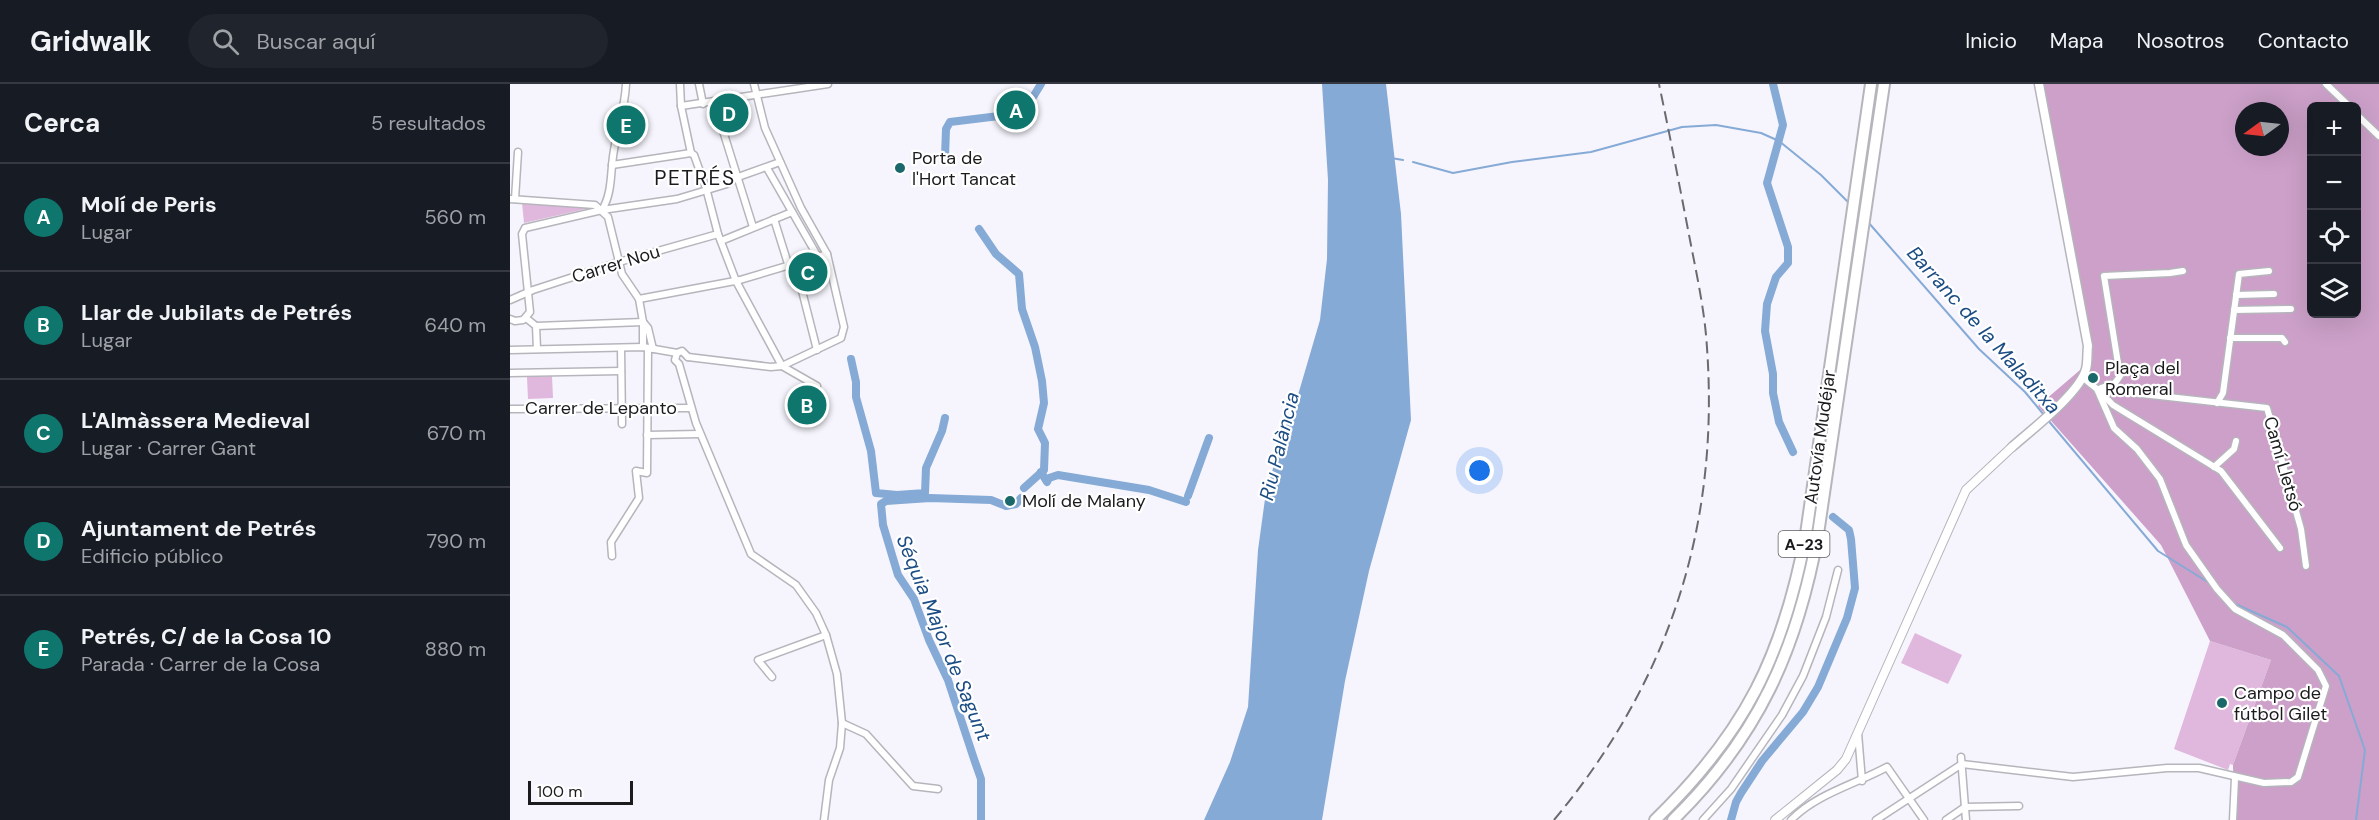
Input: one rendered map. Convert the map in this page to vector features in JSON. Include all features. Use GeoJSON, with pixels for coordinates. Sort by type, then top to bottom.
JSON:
{"type":"FeatureCollection","features":[{"type":"Feature","properties":{"kind":"highway","name":"Autovía Mudéjar"},"geometry":{"type":"LineString","coordinates":[[1655,820],[1688,788],[1720,749],[1746,709],[1785,624],[1806,534],[1871,84]]}},
{"type":"Feature","properties":{"kind":"highway","name":"Autovía Mudéjar"},"geometry":{"type":"LineString","coordinates":[[1673,820],[1730,755],[1758,712],[1780,670],[1809,584],[1884,84]]}},
{"type":"Feature","properties":{"kind":"main road"},"geometry":{"type":"LineString","coordinates":[[2012,447],[2073,392],[2086,371],[2088,346],[2038,84]]}},
{"type":"Feature","properties":{"kind":"street"},"geometry":{"type":"LineString","coordinates":[[602,210],[608,200],[612,165],[625,105],[626,84]]}},
{"type":"Feature","properties":{"kind":"street"},"geometry":{"type":"LineString","coordinates":[[680,84],[681,106],[691,153],[694,155],[707,190],[720,237],[736,280],[782,366],[817,386]]}},
{"type":"Feature","properties":{"kind":"street"},"geometry":{"type":"LineString","coordinates":[[699,84],[703,104]]}},
{"type":"Feature","properties":{"kind":"street"},"geometry":{"type":"LineString","coordinates":[[510,350],[648,348],[684,352],[688,357],[771,367],[782,366],[841,338],[844,327],[827,254],[801,208],[765,128],[754,84]]}},
{"type":"Feature","properties":{"kind":"street"},"geometry":{"type":"LineString","coordinates":[[681,106],[828,84]]}},
{"type":"Feature","properties":{"kind":"street"},"geometry":{"type":"LineString","coordinates":[[2326,84],[2345,102]]}},
{"type":"Feature","properties":{"kind":"street"},"geometry":{"type":"LineString","coordinates":[[714,102],[753,227]]}},
{"type":"Feature","properties":{"kind":"street"},"geometry":{"type":"LineString","coordinates":[[2361,119],[2379,136]]}},
{"type":"Feature","properties":{"kind":"street"},"geometry":{"type":"LineString","coordinates":[[518,152],[513,199],[595,205],[608,217],[622,274],[639,299],[648,348]]}},
{"type":"Feature","properties":{"kind":"street"},"geometry":{"type":"LineString","coordinates":[[612,165],[691,153]]}},
{"type":"Feature","properties":{"kind":"street"},"geometry":{"type":"LineString","coordinates":[[510,319],[519,322],[530,312],[522,234],[525,228],[602,210],[677,199],[727,184],[738,177],[780,162]]}},
{"type":"Feature","properties":{"kind":"street"},"geometry":{"type":"LineString","coordinates":[[767,168],[818,257]]}},
{"type":"Feature","properties":{"kind":"street"},"geometry":{"type":"LineString","coordinates":[[577,204],[579,212],[577,217]]}},
{"type":"Feature","properties":{"kind":"street","name":"Carrer Nou"},"geometry":{"type":"LineString","coordinates":[[512,299],[619,262],[720,237],[792,212]]}},
{"type":"Feature","properties":{"kind":"street"},"geometry":{"type":"LineString","coordinates":[[774,219],[789,267]]}},
{"type":"Feature","properties":{"kind":"street"},"geometry":{"type":"LineString","coordinates":[[639,299],[736,280],[789,267],[827,254]]}},
{"type":"Feature","properties":{"kind":"street"},"geometry":{"type":"LineString","coordinates":[[2097,389],[2115,383],[2120,376],[2104,276],[2183,271]]}},
{"type":"Feature","properties":{"kind":"street"},"geometry":{"type":"LineString","coordinates":[[2217,403],[2223,393],[2238,274],[2269,271]]}},
{"type":"Feature","properties":{"kind":"street"},"geometry":{"type":"LineString","coordinates":[[800,284],[817,350]]}},
{"type":"Feature","properties":{"kind":"street"},"geometry":{"type":"LineString","coordinates":[[2236,295],[2274,294]]}},
{"type":"Feature","properties":{"kind":"street"},"geometry":{"type":"LineString","coordinates":[[512,299],[524,298],[529,304]]}},
{"type":"Feature","properties":{"kind":"street"},"geometry":{"type":"LineString","coordinates":[[2234,310],[2291,309]]}},
{"type":"Feature","properties":{"kind":"street"},"geometry":{"type":"LineString","coordinates":[[526,318],[536,326],[643,322]]}},
{"type":"Feature","properties":{"kind":"street"},"geometry":{"type":"LineString","coordinates":[[612,556],[611,542],[639,498],[636,471],[647,472],[648,328],[643,322]]}},
{"type":"Feature","properties":{"kind":"street"},"geometry":{"type":"LineString","coordinates":[[536,326],[537,349]]}},
{"type":"Feature","properties":{"kind":"street"},"geometry":{"type":"LineString","coordinates":[[2230,338],[2274,337],[2282,338],[2285,342]]}},
{"type":"Feature","properties":{"kind":"street"},"geometry":{"type":"LineString","coordinates":[[621,348],[622,424]]}},
{"type":"Feature","properties":{"kind":"street"},"geometry":{"type":"LineString","coordinates":[[677,353],[675,360],[679,364],[700,434],[751,554],[796,585],[816,614],[826,635],[837,675],[842,723],[840,748],[829,780],[824,820]]}},
{"type":"Feature","properties":{"kind":"street"},"geometry":{"type":"LineString","coordinates":[[679,364],[686,363],[688,357]]}},
{"type":"Feature","properties":{"kind":"street"},"geometry":{"type":"LineString","coordinates":[[510,373],[621,371]]}},
{"type":"Feature","properties":{"kind":"street"},"geometry":{"type":"LineString","coordinates":[[2082,377],[2113,405],[2221,471],[2280,548]]}},
{"type":"Feature","properties":{"kind":"street"},"geometry":{"type":"LineString","coordinates":[[1876,820],[1962,761],[2073,777],[2167,768],[2199,768],[2264,783],[2291,782],[2298,777],[2326,686],[2318,670],[2283,635],[2235,609],[2203,569],[2186,545],[2160,479],[2137,448],[2114,428],[2097,389]]}},
{"type":"Feature","properties":{"kind":"street","name":"Camí Lletsó"},"geometry":{"type":"LineString","coordinates":[[2097,389],[2267,408],[2301,529],[2306,566]]}},
{"type":"Feature","properties":{"kind":"street","name":"Carrer de Lepanto"},"geometry":{"type":"LineString","coordinates":[[510,409],[691,408]]}},
{"type":"Feature","properties":{"kind":"street"},"geometry":{"type":"LineString","coordinates":[[647,435],[700,434]]}},
{"type":"Feature","properties":{"kind":"street"},"geometry":{"type":"LineString","coordinates":[[2214,467],[2234,449],[2236,441]]}},
{"type":"Feature","properties":{"kind":"street"},"geometry":{"type":"LineString","coordinates":[[1775,820],[1837,770],[1846,759],[1963,496],[1977,477],[2012,447]]}},
{"type":"Feature","properties":{"kind":"street"},"geometry":{"type":"LineString","coordinates":[[1703,820],[1731,789],[1782,715],[1803,676],[1826,616],[1838,570]]}},
{"type":"Feature","properties":{"kind":"street"},"geometry":{"type":"LineString","coordinates":[[772,677],[758,660],[826,635]]}},
{"type":"Feature","properties":{"kind":"street"},"geometry":{"type":"LineString","coordinates":[[842,723],[866,734],[913,786],[938,789]]}},
{"type":"Feature","properties":{"kind":"street"},"geometry":{"type":"LineString","coordinates":[[1858,732],[1862,781]]}},
{"type":"Feature","properties":{"kind":"street"},"geometry":{"type":"LineString","coordinates":[[1962,761],[1966,820]]}},
{"type":"Feature","properties":{"kind":"street"},"geometry":{"type":"LineString","coordinates":[[1789,820],[1800,810],[1824,797],[1862,781],[1887,767],[1923,820]]}},
{"type":"Feature","properties":{"kind":"street"},"geometry":{"type":"LineString","coordinates":[[2233,820],[2235,778]]}},
{"type":"Feature","properties":{"kind":"street"},"geometry":{"type":"LineString","coordinates":[[1789,820],[1799,802]]}},
{"type":"Feature","properties":{"kind":"street"},"geometry":{"type":"LineString","coordinates":[[1946,820],[1965,807],[2019,806]]}},
{"type":"Feature","properties":{"kind":"shaded area"},"geometry":{"type":"Polygon","coordinates":[[[2040,84],[2379,84],[2379,820],[2234,820],[2233,765],[2271,660],[2210,641],[2161,545],[2038,406],[2087,364],[2081,308],[2040,84]]]}},
{"type":"Feature","properties":{"kind":"shaded area"},"geometry":{"type":"Polygon","coordinates":[[[522,203],[590,208],[524,223],[522,203]]]}},
{"type":"Feature","properties":{"kind":"shaded area"},"geometry":{"type":"Polygon","coordinates":[[[552,376],[553,398],[528,399],[527,377],[552,376]]]}},
{"type":"Feature","properties":{"kind":"shaded area"},"geometry":{"type":"Polygon","coordinates":[[[1915,633],[1962,655],[1948,684],[1901,663],[1915,633]]]}},
{"type":"Feature","properties":{"kind":"shaded area","name":"Campo de fútbol Gilet"},"geometry":{"type":"Polygon","coordinates":[[[2210,641],[2271,660],[2233,765],[2230,764],[2228,770],[2174,749],[2210,641]]]}},
{"type":"Feature","properties":{"kind":"water","name":"Riu Palància"},"geometry":{"type":"Polygon","coordinates":[[[1322,84],[1386,84],[1401,214],[1411,420],[1369,571],[1345,681],[1322,820],[1204,820],[1230,762],[1248,707],[1258,550],[1265,499],[1280,441],[1298,395],[1320,320],[1327,259],[1328,180],[1322,84]]]}},
{"type":"Feature","properties":{"kind":"waterway","name":"Séquia Major de Sagunt"},"geometry":{"type":"LineString","coordinates":[[945,157],[946,129],[950,122],[999,116],[1020,122],[1032,118],[1030,102],[1041,84]]}},
{"type":"Feature","properties":{"kind":"waterway"},"geometry":{"type":"LineString","coordinates":[[1773,84],[1783,125],[1767,183],[1788,247],[1788,263],[1776,277],[1767,304],[1765,331],[1779,422],[1793,452]]}},
{"type":"Feature","properties":{"kind":"waterway","name":"Barranc de la Maladitxa"},"geometry":{"type":"LineString","coordinates":[[1413,162],[1453,173],[1512,162],[1591,152],[1682,127],[1716,125],[1761,133],[1779,141],[1821,175],[1849,203]]}},
{"type":"Feature","properties":{"kind":"waterway","name":"Barranc de la Maladitxa"},"geometry":{"type":"LineString","coordinates":[[1391,158],[1403,160]]}},
{"type":"Feature","properties":{"kind":"waterway","name":"Barranc de la Maladitxa"},"geometry":{"type":"LineString","coordinates":[[1868,222],[1979,349],[2025,392],[2044,415]]}},
{"type":"Feature","properties":{"kind":"waterway","name":"Séquia Major de Sagunt"},"geometry":{"type":"LineString","coordinates":[[979,229],[996,254],[1019,274],[1022,309],[1035,347],[1042,381],[1044,403],[1038,429],[1045,443],[1044,470],[1024,488]]}},
{"type":"Feature","properties":{"kind":"waterway"},"geometry":{"type":"LineString","coordinates":[[851,359],[856,382],[856,397],[871,451],[876,493],[897,495],[925,493],[926,468],[942,431],[945,418]]}},
{"type":"Feature","properties":{"kind":"waterway","name":"Barranc de la Maladitxa"},"geometry":{"type":"LineString","coordinates":[[2047,419],[2158,551],[2211,584]]}},
{"type":"Feature","properties":{"kind":"waterway"},"geometry":{"type":"LineString","coordinates":[[1188,496],[1209,438]]}},
{"type":"Feature","properties":{"kind":"waterway"},"geometry":{"type":"LineString","coordinates":[[1041,472],[1047,482],[1049,478],[1058,475],[1149,490],[1186,502]]}},
{"type":"Feature","properties":{"kind":"waterway","name":"Séquia Major de Sagunt"},"geometry":{"type":"LineString","coordinates":[[981,820],[981,779],[948,680],[929,640],[914,599],[898,575],[883,525],[881,504],[886,501],[930,498],[991,500],[1006,506],[1016,504],[1021,498]]}},
{"type":"Feature","properties":{"kind":"waterway"},"geometry":{"type":"LineString","coordinates":[[1731,820],[1741,793],[1762,761],[1803,712],[1818,687],[1847,618],[1855,588],[1851,539],[1849,530],[1833,517]]}},
{"type":"Feature","properties":{"kind":"waterway","name":"Barranc de la Maladitxa"},"geometry":{"type":"LineString","coordinates":[[2233,603],[2287,627],[2339,676],[2365,750],[2356,820]]}},
{"type":"Feature","properties":{"kind":"railway"},"geometry":{"type":"LineString","coordinates":[[1554,820],[1595,766],[1630,710],[1658,653],[1680,593],[1696,532],[1706,468],[1709,403],[1705,323],[1659,84]]}},
{"type":"Feature","properties":{"kind":"place","name":"Molí de Peris"},"geometry":{"type":"Point","coordinates":[1016,110]}},
{"type":"Feature","properties":{"kind":"place","name":"Ajuntament de Petrés"},"geometry":{"type":"Point","coordinates":[729,113]}},
{"type":"Feature","properties":{"kind":"place","name":"Petrés, C/ de la Cosa 10"},"geometry":{"type":"Point","coordinates":[626,125]}},
{"type":"Feature","properties":{"kind":"place","name":"Porta de l'Hort Tancat"},"geometry":{"type":"Point","coordinates":[900,168]}},
{"type":"Feature","properties":{"kind":"place","name":"L'Almàssera Medieval"},"geometry":{"type":"Point","coordinates":[808,272]}},
{"type":"Feature","properties":{"kind":"place","name":"Plaça del Romeral"},"geometry":{"type":"Point","coordinates":[2093,378]}},
{"type":"Feature","properties":{"kind":"place","name":"Llar de Jubilats de Petrés"},"geometry":{"type":"Point","coordinates":[807,405]}},
{"type":"Feature","properties":{"kind":"place","name":"Molí de Malany"},"geometry":{"type":"Point","coordinates":[1010,501]}},
{"type":"Feature","properties":{"kind":"place","name":"Campo de fútbol Gilet"},"geometry":{"type":"Point","coordinates":[2222,703]}},
{"type":"Feature","properties":{"kind":"district","name":"PETRÉS"},"geometry":{"type":"Point","coordinates":[695,178]}}]}
